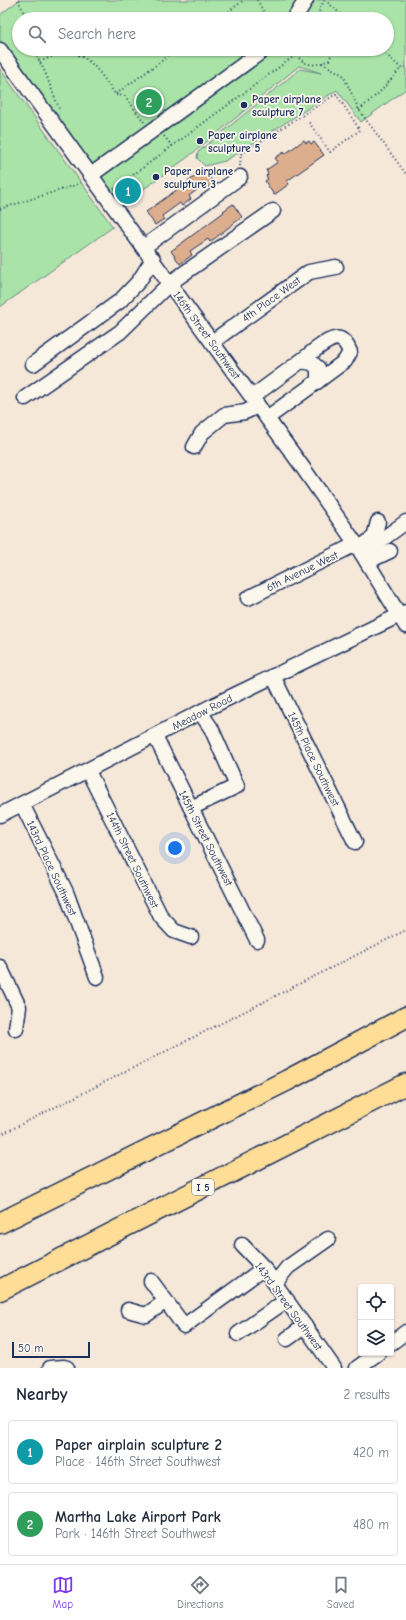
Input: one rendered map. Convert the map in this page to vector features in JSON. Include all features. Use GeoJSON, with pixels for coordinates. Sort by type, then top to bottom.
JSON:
{"type":"FeatureCollection","features":[{"type":"Feature","properties":{"kind":"highway"},"geometry":{"type":"LineString","coordinates":[[0,1223],[288,1080],[406,1017]]}},
{"type":"Feature","properties":{"kind":"highway","name":"I 5"},"geometry":{"type":"LineString","coordinates":[[0,1290],[406,1084]]}},
{"type":"Feature","properties":{"kind":"street"},"geometry":{"type":"LineString","coordinates":[[298,12],[306,0]]}},
{"type":"Feature","properties":{"kind":"street","name":"146th Street Southwest"},"geometry":{"type":"LineString","coordinates":[[0,50],[267,418],[361,552],[404,617]]}},
{"type":"Feature","properties":{"kind":"street"},"geometry":{"type":"LineString","coordinates":[[91,175],[254,56]]}},
{"type":"Feature","properties":{"kind":"street"},"geometry":{"type":"LineString","coordinates":[[144,247],[240,177]]}},
{"type":"Feature","properties":{"kind":"street"},"geometry":{"type":"LineString","coordinates":[[25,398],[120,332],[170,283],[273,211]]}},
{"type":"Feature","properties":{"kind":"street"},"geometry":{"type":"LineString","coordinates":[[33,364],[120,301],[139,281],[153,259]]}},
{"type":"Feature","properties":{"kind":"street","name":"4th Place West"},"geometry":{"type":"LineString","coordinates":[[212,342],[309,272],[336,267]]}},
{"type":"Feature","properties":{"kind":"street"},"geometry":{"type":"LineString","coordinates":[[194,447],[202,433],[224,415],[245,412],[301,361],[332,338],[340,338],[346,344],[350,352],[345,362],[267,418]]}},
{"type":"Feature","properties":{"kind":"street"},"geometry":{"type":"LineString","coordinates":[[301,361],[312,363],[318,368],[320,374],[318,382]]}},
{"type":"Feature","properties":{"kind":"street"},"geometry":{"type":"LineString","coordinates":[[361,552],[374,537],[378,522]]}},
{"type":"Feature","properties":{"kind":"street"},"geometry":{"type":"LineString","coordinates":[[361,552],[406,522]]}},
{"type":"Feature","properties":{"kind":"street"},"geometry":{"type":"LineString","coordinates":[[361,552],[390,551]]}},
{"type":"Feature","properties":{"kind":"street","name":"6th Avenue West"},"geometry":{"type":"LineString","coordinates":[[248,598],[361,552]]}},
{"type":"Feature","properties":{"kind":"street","name":"Meadow Road"},"geometry":{"type":"LineString","coordinates":[[0,815],[200,712],[274,676],[404,617]]}},
{"type":"Feature","properties":{"kind":"street","name":"145th Place Southwest"},"geometry":{"type":"LineString","coordinates":[[274,676],[355,842]]}},
{"type":"Feature","properties":{"kind":"street"},"geometry":{"type":"LineString","coordinates":[[191,808],[238,786],[211,728],[200,712]]}},
{"type":"Feature","properties":{"kind":"street","name":"145th Street Southwest"},"geometry":{"type":"LineString","coordinates":[[155,736],[257,940]]}},
{"type":"Feature","properties":{"kind":"street","name":"144th Street Southwest"},"geometry":{"type":"LineString","coordinates":[[88,771],[161,918],[174,930],[191,937]]}},
{"type":"Feature","properties":{"kind":"street","name":"143rd Place Southwest"},"geometry":{"type":"LineString","coordinates":[[22,804],[66,892],[97,977]]}},
{"type":"Feature","properties":{"kind":"street"},"geometry":{"type":"LineString","coordinates":[[0,967],[19,1007],[16,1029]]}},
{"type":"Feature","properties":{"kind":"street"},"geometry":{"type":"LineString","coordinates":[[275,1283],[288,1268],[328,1239]]}},
{"type":"Feature","properties":{"kind":"street","name":"143rd Street Southwest"},"geometry":{"type":"LineString","coordinates":[[242,1245],[264,1268],[288,1300],[334,1368]]}},
{"type":"Feature","properties":{"kind":"street"},"geometry":{"type":"LineString","coordinates":[[151,1281],[184,1326],[264,1268]]}},
{"type":"Feature","properties":{"kind":"street"},"geometry":{"type":"LineString","coordinates":[[238,1334],[288,1300]]}},
{"type":"Feature","properties":{"kind":"street"},"geometry":{"type":"LineString","coordinates":[[128,1310],[146,1315],[166,1301]]}},
{"type":"Feature","properties":{"kind":"street"},"geometry":{"type":"LineString","coordinates":[[287,1340],[305,1326]]}},
{"type":"Feature","properties":{"kind":"street"},"geometry":{"type":"LineString","coordinates":[[394,1341],[406,1332]]}},
{"type":"Feature","properties":{"kind":"street"},"geometry":{"type":"LineString","coordinates":[[357,1368],[374,1356]]}},
{"type":"Feature","properties":{"kind":"street"},"geometry":{"type":"LineString","coordinates":[[50,1368],[67,1368]]}},
{"type":"Feature","properties":{"kind":"path"},"geometry":{"type":"LineString","coordinates":[[24,12],[19,1],[25,0]]}},
{"type":"Feature","properties":{"kind":"path"},"geometry":{"type":"LineString","coordinates":[[228,12],[244,0]]}},
{"type":"Feature","properties":{"kind":"path"},"geometry":{"type":"LineString","coordinates":[[257,0],[264,12]]}},
{"type":"Feature","properties":{"kind":"path"},"geometry":{"type":"LineString","coordinates":[[319,12],[324,0],[338,12]]}},
{"type":"Feature","properties":{"kind":"path"},"geometry":{"type":"LineString","coordinates":[[36,56],[61,114]]}},
{"type":"Feature","properties":{"kind":"path"},"geometry":{"type":"LineString","coordinates":[[40,62],[54,56]]}},
{"type":"Feature","properties":{"kind":"path"},"geometry":{"type":"LineString","coordinates":[[80,56],[92,64],[116,95],[125,96],[145,124],[150,119],[172,146]]}},
{"type":"Feature","properties":{"kind":"path"},"geometry":{"type":"LineString","coordinates":[[116,95],[169,56]]}},
{"type":"Feature","properties":{"kind":"path"},"geometry":{"type":"LineString","coordinates":[[105,194],[294,56]]}},
{"type":"Feature","properties":{"kind":"path"},"geometry":{"type":"LineString","coordinates":[[296,56],[304,63],[313,65],[328,60],[330,56]]}},
{"type":"Feature","properties":{"kind":"path"},"geometry":{"type":"LineString","coordinates":[[388,56],[401,68]]}},
{"type":"Feature","properties":{"kind":"path"},"geometry":{"type":"LineString","coordinates":[[322,63],[343,75],[359,110],[406,174]]}},
{"type":"Feature","properties":{"kind":"path"},"geometry":{"type":"LineString","coordinates":[[359,110],[380,92],[401,68],[406,67]]}},
{"type":"Feature","properties":{"kind":"path"},"geometry":{"type":"LineString","coordinates":[[240,177],[241,154],[336,94],[360,130],[330,152],[308,121]]}},
{"type":"Feature","properties":{"kind":"path"},"geometry":{"type":"LineString","coordinates":[[0,209],[76,185],[91,175]]}},
{"type":"Feature","properties":{"kind":"path"},"geometry":{"type":"LineString","coordinates":[[0,1135],[406,930]]}},
{"type":"Feature","properties":{"kind":"green space"},"geometry":{"type":"Polygon","coordinates":[[[19,0],[406,0],[406,89],[361,122],[337,90],[225,161],[205,166],[197,158],[198,152],[300,69],[321,73],[299,66],[188,157],[120,206],[0,42],[0,15],[19,0]]]}},
{"type":"Feature","properties":{"kind":"green space"},"geometry":{"type":"Polygon","coordinates":[[[0,69],[113,227],[0,307],[0,69]]]}},
{"type":"Feature","properties":{"kind":"building"},"geometry":{"type":"Polygon","coordinates":[[[304,140],[306,143],[309,141],[311,144],[314,142],[324,155],[287,181],[289,184],[274,195],[265,181],[268,179],[266,176],[268,174],[266,170],[278,162],[275,158],[284,152],[285,154],[304,140]]]}},
{"type":"Feature","properties":{"kind":"building"},"geometry":{"type":"Polygon","coordinates":[[[204,170],[214,183],[205,189],[202,186],[189,196],[191,199],[182,206],[180,203],[162,216],[164,219],[155,225],[146,212],[204,170]]]}},
{"type":"Feature","properties":{"kind":"building"},"geometry":{"type":"Polygon","coordinates":[[[233,204],[242,217],[210,242],[208,239],[190,251],[192,255],[180,264],[171,251],[233,204]]]}},
{"type":"Feature","properties":{"kind":"place","name":"Martha Lake Airport Park"},"geometry":{"type":"Point","coordinates":[149,102]}},
{"type":"Feature","properties":{"kind":"place","name":"Paper airplane sculpture 7"},"geometry":{"type":"Point","coordinates":[244,105]}},
{"type":"Feature","properties":{"kind":"place","name":"Paper airplane sculpture 5"},"geometry":{"type":"Point","coordinates":[200,141]}},
{"type":"Feature","properties":{"kind":"place","name":"Paper airplane sculpture 3"},"geometry":{"type":"Point","coordinates":[156,177]}},
{"type":"Feature","properties":{"kind":"place","name":"Paper airplain sculpture 2"},"geometry":{"type":"Point","coordinates":[128,191]}}]}
